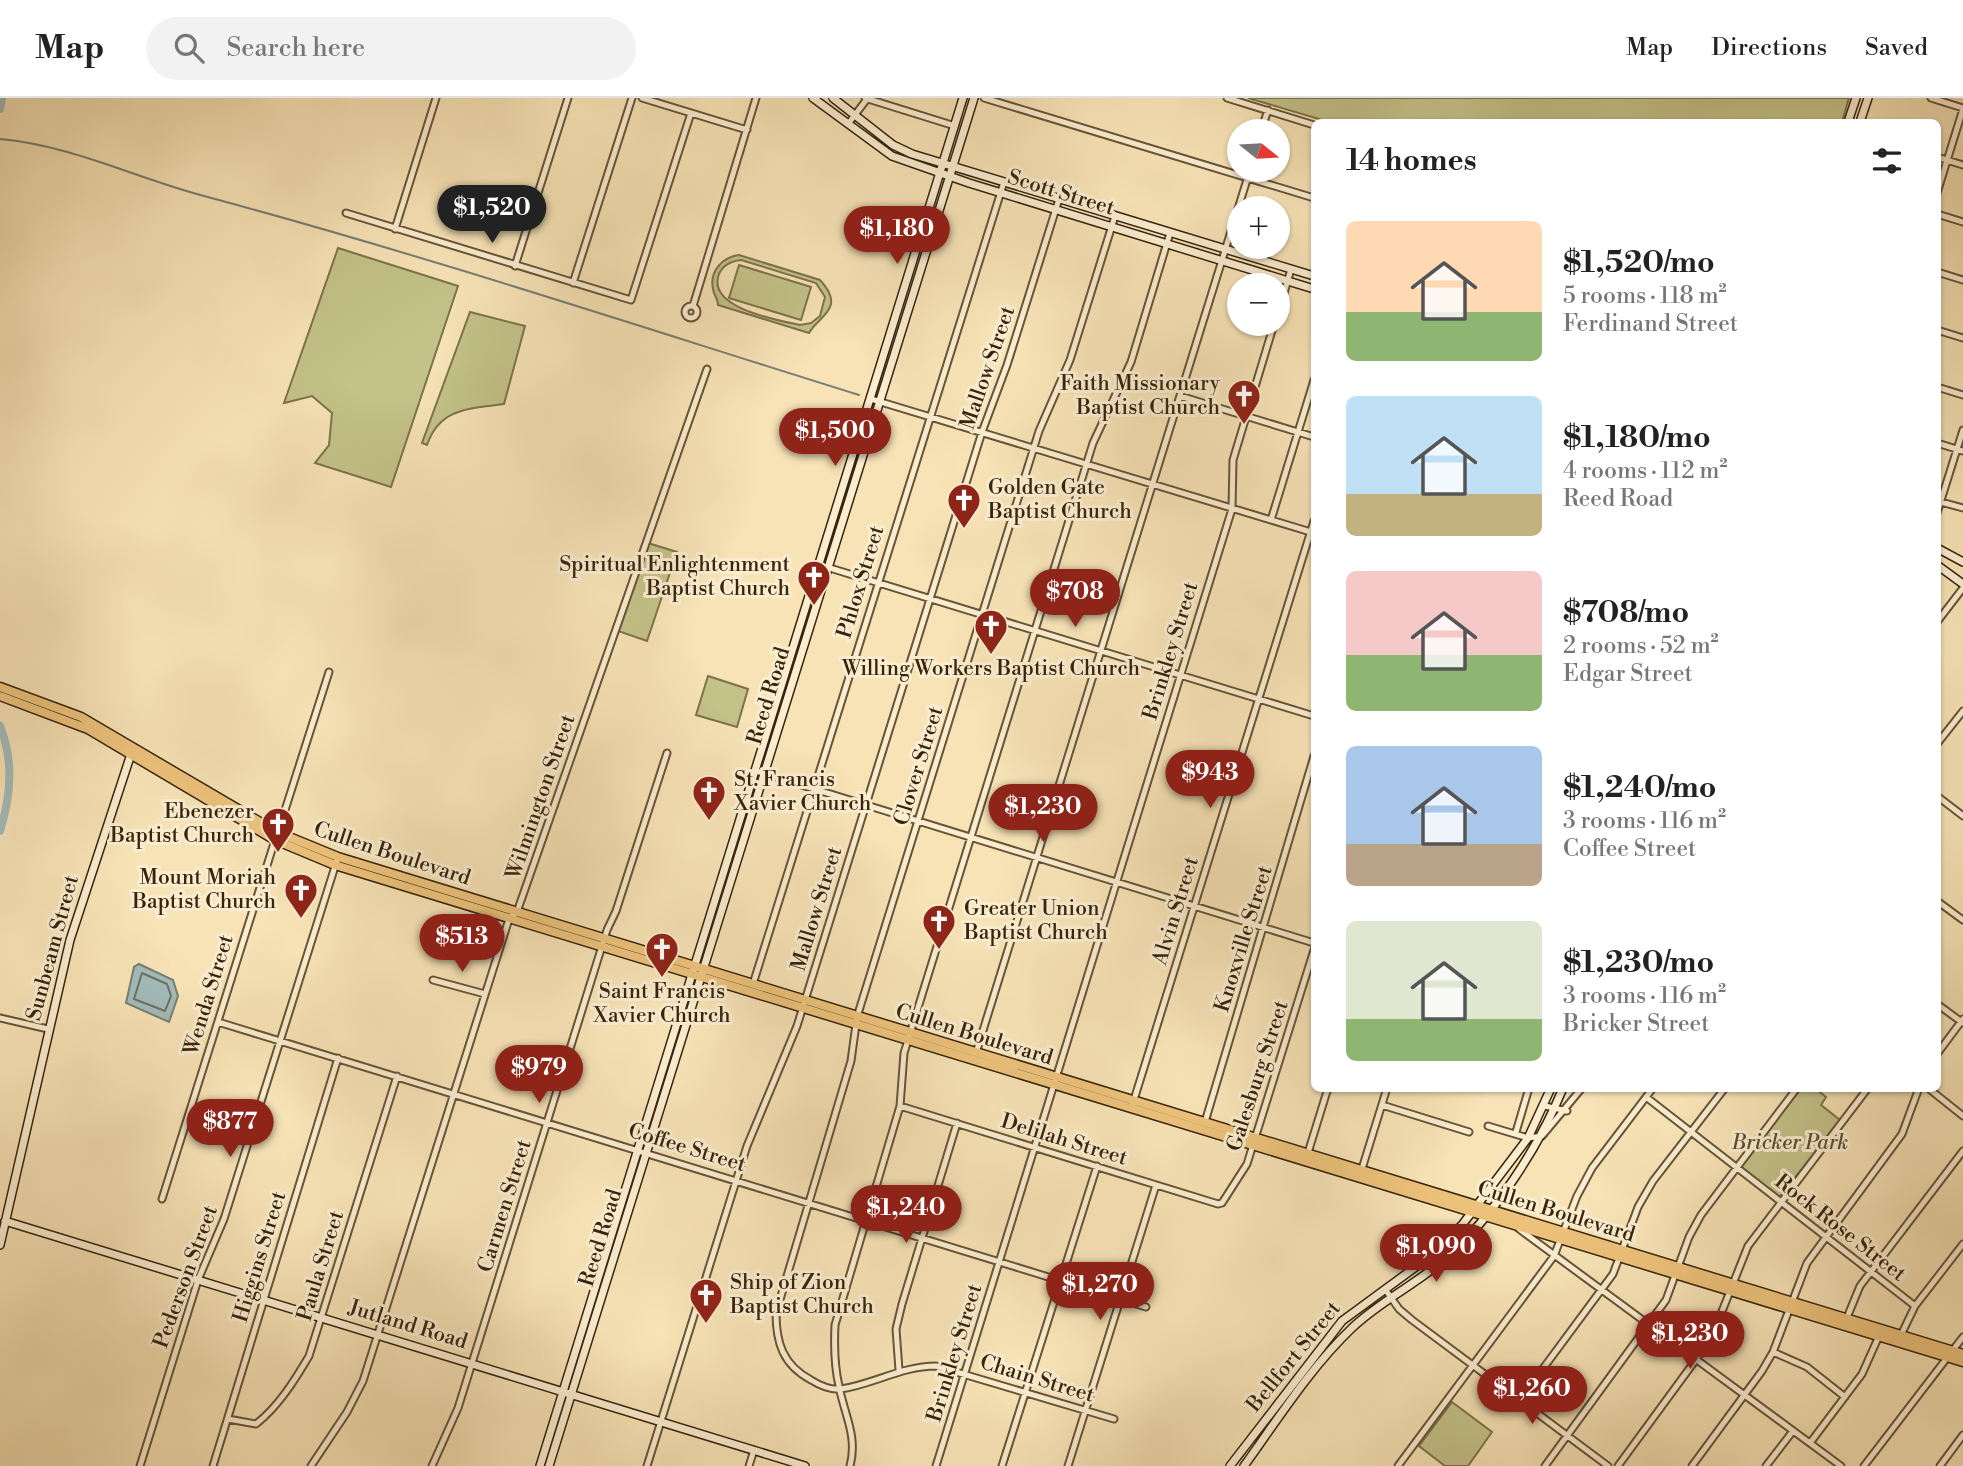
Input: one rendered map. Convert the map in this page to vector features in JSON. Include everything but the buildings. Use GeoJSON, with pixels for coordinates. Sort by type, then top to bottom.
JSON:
{"type":"FeatureCollection","features":[{"type":"Feature","properties":{"kind":"main road","name":"Cullen Boulevard"},"geometry":{"type":"LineString","coordinates":[[0,687],[27,700],[81,717],[176,776],[242,811],[276,836]]}},
{"type":"Feature","properties":{"kind":"main road","name":"Cullen Boulevard"},"geometry":{"type":"LineString","coordinates":[[0,696],[27,700]]}},
{"type":"Feature","properties":{"kind":"main road","name":"Cullen Boulevard"},"geometry":{"type":"LineString","coordinates":[[176,776],[215,804],[276,836],[336,861],[447,895],[517,912],[603,943],[1950,1354],[1963,1362]]}},
{"type":"Feature","properties":{"kind":"main road"},"geometry":{"type":"LineString","coordinates":[[215,804],[218,802],[234,811],[242,811]]}},
{"type":"Feature","properties":{"kind":"main road","name":"Cullen Boulevard"},"geometry":{"type":"LineString","coordinates":[[447,895],[509,919],[603,943]]}},
{"type":"Feature","properties":{"kind":"main road","name":"Cullen Boulevard"},"geometry":{"type":"LineString","coordinates":[[1486,1214],[1518,1228],[1563,1237]]}},
{"type":"Feature","properties":{"kind":"main road","name":"Cullen Boulevard"},"geometry":{"type":"LineString","coordinates":[[1950,1354],[1963,1354]]}},
{"type":"Feature","properties":{"kind":"street"},"geometry":{"type":"LineString","coordinates":[[395,229],[436,98]]}},
{"type":"Feature","properties":{"kind":"street"},"geometry":{"type":"LineString","coordinates":[[515,266],[568,98]]}},
{"type":"Feature","properties":{"kind":"street"},"geometry":{"type":"LineString","coordinates":[[573,283],[632,98]]}},
{"type":"Feature","properties":{"kind":"street"},"geometry":{"type":"LineString","coordinates":[[642,98],[747,130]]}},
{"type":"Feature","properties":{"kind":"street"},"geometry":{"type":"LineString","coordinates":[[693,306],[757,98]]}},
{"type":"Feature","properties":{"kind":"street","name":"Scott Street"},"geometry":{"type":"LineString","coordinates":[[813,98],[892,156],[944,175],[1261,273]]}},
{"type":"Feature","properties":{"kind":"street","name":"Scott Street"},"geometry":{"type":"LineString","coordinates":[[833,98],[893,145],[947,165],[1311,275]]}},
{"type":"Feature","properties":{"kind":"street"},"geometry":{"type":"LineString","coordinates":[[848,125],[866,98],[955,126]]}},
{"type":"Feature","properties":{"kind":"street","name":"Reed Road"},"geometry":{"type":"LineString","coordinates":[[540,1466],[563,1391],[589,1321],[778,714],[944,175],[963,98]]}},
{"type":"Feature","properties":{"kind":"street","name":"Reed Road"},"geometry":{"type":"LineString","coordinates":[[947,165],[974,98]]}},
{"type":"Feature","properties":{"kind":"street"},"geometry":{"type":"LineString","coordinates":[[984,98],[1227,172]]}},
{"type":"Feature","properties":{"kind":"street"},"geometry":{"type":"LineString","coordinates":[[1227,98],[1311,124]]}},
{"type":"Feature","properties":{"kind":"street"},"geometry":{"type":"LineString","coordinates":[[1849,119],[1856,98]]}},
{"type":"Feature","properties":{"kind":"street"},"geometry":{"type":"LineString","coordinates":[[1861,119],[1867,98]]}},
{"type":"Feature","properties":{"kind":"street"},"geometry":{"type":"LineString","coordinates":[[1931,98],[1963,108],[1941,180]]}},
{"type":"Feature","properties":{"kind":"street"},"geometry":{"type":"LineString","coordinates":[[1265,119],[1268,110]]}},
{"type":"Feature","properties":{"kind":"street"},"geometry":{"type":"LineString","coordinates":[[346,213],[631,300],[691,113]]}},
{"type":"Feature","properties":{"kind":"street"},"geometry":{"type":"LineString","coordinates":[[1941,159],[1963,165]]}},
{"type":"Feature","properties":{"kind":"street","name":"Phlox Street"},"geometry":{"type":"LineString","coordinates":[[752,989],[1004,182]]}},
{"type":"Feature","properties":{"kind":"street"},"geometry":{"type":"LineString","coordinates":[[975,1057],[1246,182]]}},
{"type":"Feature","properties":{"kind":"street"},"geometry":{"type":"LineString","coordinates":[[1260,182],[1311,197]]}},
{"type":"Feature","properties":{"kind":"street","name":"Mallow Street"},"geometry":{"type":"LineString","coordinates":[[647,1466],[736,1180],[804,1005],[982,432],[1007,365],[1059,199]]}},
{"type":"Feature","properties":{"kind":"street"},"geometry":{"type":"LineString","coordinates":[[1941,215],[1963,222]]}},
{"type":"Feature","properties":{"kind":"street","name":"Clover Street"},"geometry":{"type":"LineString","coordinates":[[839,1389],[820,1385],[801,1375],[786,1360],[776,1331],[776,1313],[851,1061],[856,1021],[1034,448],[1070,360],[1115,216]]}},
{"type":"Feature","properties":{"kind":"street"},"geometry":{"type":"LineString","coordinates":[[850,1466],[852,1430],[839,1389],[834,1357],[835,1325],[900,1106],[901,1067],[908,1037],[1093,443],[1131,362],[1170,233]]}},
{"type":"Feature","properties":{"kind":"street"},"geometry":{"type":"LineString","coordinates":[[1941,273],[1963,280]]}},
{"type":"Feature","properties":{"kind":"street","name":"Scott Street"},"geometry":{"type":"LineString","coordinates":[[1290,282],[1311,288]]}},
{"type":"Feature","properties":{"kind":"street"},"geometry":{"type":"LineString","coordinates":[[1941,331],[1963,338]]}},
{"type":"Feature","properties":{"kind":"street","name":"Brinkley Street"},"geometry":{"type":"LineString","coordinates":[[936,1466],[1232,509],[1233,460],[1271,336]]}},
{"type":"Feature","properties":{"kind":"street","name":"Wilmington Street"},"geometry":{"type":"LineString","coordinates":[[509,919],[517,912],[707,369]]}},
{"type":"Feature","properties":{"kind":"street"},"geometry":{"type":"LineString","coordinates":[[1941,388],[1963,395]]}},
{"type":"Feature","properties":{"kind":"street"},"geometry":{"type":"LineString","coordinates":[[1271,520],[1311,390]]}},
{"type":"Feature","properties":{"kind":"street"},"geometry":{"type":"LineString","coordinates":[[1180,396],[1311,436]]}},
{"type":"Feature","properties":{"kind":"street"},"geometry":{"type":"LineString","coordinates":[[874,400],[1311,532]]}},
{"type":"Feature","properties":{"kind":"street"},"geometry":{"type":"LineString","coordinates":[[1963,430],[1960,450],[1941,502],[1963,508]]}},
{"type":"Feature","properties":{"kind":"street"},"geometry":{"type":"LineString","coordinates":[[1941,444],[1960,450]]}},
{"type":"Feature","properties":{"kind":"street","name":"Alvin Street"},"geometry":{"type":"LineString","coordinates":[[1132,1105],[1311,535]]}},
{"type":"Feature","properties":{"kind":"street"},"geometry":{"type":"LineString","coordinates":[[1941,550],[1963,562]]}},
{"type":"Feature","properties":{"kind":"street"},"geometry":{"type":"LineString","coordinates":[[823,566],[1311,715]]}},
{"type":"Feature","properties":{"kind":"street"},"geometry":{"type":"LineString","coordinates":[[1941,568],[1963,586],[1941,616]]}},
{"type":"Feature","properties":{"kind":"street","name":"Wenda Street"},"geometry":{"type":"LineString","coordinates":[[162,1199],[330,672]]}},
{"type":"Feature","properties":{"kind":"street"},"geometry":{"type":"LineString","coordinates":[[1941,739],[1963,712]]}},
{"type":"Feature","properties":{"kind":"street","name":"Sunbeam Street"},"geometry":{"type":"LineString","coordinates":[[0,1245],[3,1220],[70,940],[132,750]]}},
{"type":"Feature","properties":{"kind":"street","name":"Carmen Street"},"geometry":{"type":"LineString","coordinates":[[432,1466],[454,1420],[603,943],[616,911],[667,753]]}},
{"type":"Feature","properties":{"kind":"street","name":"Knoxville Street"},"geometry":{"type":"LineString","coordinates":[[1203,1127],[1311,767]]}},
{"type":"Feature","properties":{"kind":"street"},"geometry":{"type":"LineString","coordinates":[[760,772],[1311,942]]}},
{"type":"Feature","properties":{"kind":"street"},"geometry":{"type":"LineString","coordinates":[[1941,799],[1963,816]]}},
{"type":"Feature","properties":{"kind":"street","name":"Pederson Street"},"geometry":{"type":"LineString","coordinates":[[140,1466],[198,1280],[224,1219],[336,861]]}},
{"type":"Feature","properties":{"kind":"street"},"geometry":{"type":"LineString","coordinates":[[1941,904],[1963,920]]}},
{"type":"Feature","properties":{"kind":"street"},"geometry":{"type":"LineString","coordinates":[[311,1466],[347,1412],[363,1381],[509,919]]}},
{"type":"Feature","properties":{"kind":"street","name":"Galesburg Street"},"geometry":{"type":"LineString","coordinates":[[1218,1204],[1237,1184],[1254,1143],[1311,960]]}},
{"type":"Feature","properties":{"kind":"street"},"geometry":{"type":"LineString","coordinates":[[433,980],[485,995]]}},
{"type":"Feature","properties":{"kind":"street"},"geometry":{"type":"LineString","coordinates":[[1941,1007],[1962,1021],[1941,1049]]}},
{"type":"Feature","properties":{"kind":"street"},"geometry":{"type":"LineString","coordinates":[[0,1018],[48,1029]]}},
{"type":"Feature","properties":{"kind":"street","name":"Coffee Street"},"geometry":{"type":"LineString","coordinates":[[218,1022],[643,1150],[1146,1307]]}},
{"type":"Feature","properties":{"kind":"street","name":"Higgins Street"},"geometry":{"type":"LineString","coordinates":[[213,1466],[338,1058]]}},
{"type":"Feature","properties":{"kind":"street","name":"Paula Street"},"geometry":{"type":"LineString","coordinates":[[228,1419],[256,1424],[265,1417],[297,1377],[309,1356],[397,1076]]}},
{"type":"Feature","properties":{"kind":"street"},"geometry":{"type":"LineString","coordinates":[[1306,1159],[1327,1092]]}},
{"type":"Feature","properties":{"kind":"street"},"geometry":{"type":"LineString","coordinates":[[1360,1176],[1386,1092]]}},
{"type":"Feature","properties":{"kind":"street"},"geometry":{"type":"LineString","coordinates":[[1516,1132],[1528,1092]]}},
{"type":"Feature","properties":{"kind":"street","name":"Bellfort Street"},"geometry":{"type":"LineString","coordinates":[[1230,1466],[1324,1340],[1357,1308],[1419,1265],[1448,1241],[1528,1138],[1550,1092]]}},
{"type":"Feature","properties":{"kind":"street","name":"Bellfort Street"},"geometry":{"type":"LineString","coordinates":[[1244,1466],[1333,1347],[1362,1319],[1425,1275],[1460,1245],[1486,1214],[1542,1136],[1561,1092]]}},
{"type":"Feature","properties":{"kind":"street"},"geometry":{"type":"LineString","coordinates":[[1488,1126],[1516,1132],[1528,1138],[1542,1136],[1566,1111],[1579,1092]]}},
{"type":"Feature","properties":{"kind":"street"},"geometry":{"type":"LineString","coordinates":[[1398,1466],[1554,1256],[1577,1196],[1592,1168],[1650,1092]]}},
{"type":"Feature","properties":{"kind":"street"},"geometry":{"type":"LineString","coordinates":[[1519,1401],[1603,1290],[1638,1207],[1653,1181],[1723,1092]]}},
{"type":"Feature","properties":{"kind":"street"},"geometry":{"type":"LineString","coordinates":[[1545,1466],[1650,1325],[1677,1272],[1689,1237],[1701,1215],[1794,1092]]}},
{"type":"Feature","properties":{"kind":"street"},"geometry":{"type":"LineString","coordinates":[[1618,1466],[1697,1360],[1721,1322],[1748,1246],[1865,1092]]}},
{"type":"Feature","properties":{"kind":"street"},"geometry":{"type":"LineString","coordinates":[[1692,1466],[1745,1396],[1773,1353],[1807,1263],[1902,1135],[1918,1092]]}},
{"type":"Feature","properties":{"kind":"street"},"geometry":{"type":"LineString","coordinates":[[1933,1092],[1963,1115]]}},
{"type":"Feature","properties":{"kind":"street","name":"Rock Rose Street"},"geometry":{"type":"LineString","coordinates":[[1646,1097],[1916,1306]]}},
{"type":"Feature","properties":{"kind":"street"},"geometry":{"type":"LineString","coordinates":[[1382,1105],[1469,1132]]}},
{"type":"Feature","properties":{"kind":"street","name":"Delilah Street"},"geometry":{"type":"LineString","coordinates":[[900,1106],[1218,1204]]}},
{"type":"Feature","properties":{"kind":"street"},"geometry":{"type":"LineString","coordinates":[[1545,1106],[1566,1111]]}},
{"type":"Feature","properties":{"kind":"street"},"geometry":{"type":"LineString","coordinates":[[899,1370],[896,1329],[957,1123]]}},
{"type":"Feature","properties":{"kind":"street"},"geometry":{"type":"LineString","coordinates":[[1845,1323],[1860,1286],[1963,1151]]}},
{"type":"Feature","properties":{"kind":"street"},"geometry":{"type":"LineString","coordinates":[[1002,1466],[1097,1167]]}},
{"type":"Feature","properties":{"kind":"street"},"geometry":{"type":"LineString","coordinates":[[1068,1466],[1156,1185]]}},
{"type":"Feature","properties":{"kind":"street","name":"Jutland Road"},"geometry":{"type":"LineString","coordinates":[[3,1220],[805,1466]]}},
{"type":"Feature","properties":{"kind":"street"},"geometry":{"type":"LineString","coordinates":[[1518,1228],[1840,1466]]}},
{"type":"Feature","properties":{"kind":"street"},"geometry":{"type":"LineString","coordinates":[[1899,1339],[1916,1306],[1963,1244]]}},
{"type":"Feature","properties":{"kind":"street"},"geometry":{"type":"LineString","coordinates":[[1419,1265],[1425,1275]]}},
{"type":"Feature","properties":{"kind":"street"},"geometry":{"type":"LineString","coordinates":[[1385,1289],[1412,1320],[1608,1466]]}},
{"type":"Feature","properties":{"kind":"street","name":"Reed Road"},"geometry":{"type":"LineString","coordinates":[[549,1466],[572,1393],[589,1321]]}},
{"type":"Feature","properties":{"kind":"street"},"geometry":{"type":"LineString","coordinates":[[1810,1443],[1862,1374],[1880,1333]]}},
{"type":"Feature","properties":{"kind":"street"},"geometry":{"type":"LineString","coordinates":[[1864,1466],[1963,1337]]}},
{"type":"Feature","properties":{"kind":"street"},"geometry":{"type":"LineString","coordinates":[[1324,1340],[1333,1347]]}},
{"type":"Feature","properties":{"kind":"street"},"geometry":{"type":"LineString","coordinates":[[1773,1353],[1807,1367],[1845,1396]]}},
{"type":"Feature","properties":{"kind":"street","name":"Chain Street"},"geometry":{"type":"LineString","coordinates":[[839,1389],[899,1370],[936,1366],[1114,1419]]}},
{"type":"Feature","properties":{"kind":"street"},"geometry":{"type":"LineString","coordinates":[[1284,1394],[1293,1399]]}},
{"type":"Feature","properties":{"kind":"street"},"geometry":{"type":"LineString","coordinates":[[1766,1466],[1793,1431]]}},
{"type":"Feature","properties":{"kind":"street"},"geometry":{"type":"LineString","coordinates":[[1940,1466],[1963,1435]]}},
{"type":"Feature","properties":{"kind":"street"},"geometry":{"type":"LineString","coordinates":[[1245,1446],[1254,1453]]}},
{"type":"Feature","properties":{"kind":"street"},"geometry":{"type":"LineString","coordinates":[[749,1466],[754,1450]]}},
{"type":"Feature","properties":{"kind":"green space"},"geometry":{"type":"Polygon","coordinates":[[[1248,98],[1849,98],[1843,119],[1319,119],[1248,98]]]}},
{"type":"Feature","properties":{"kind":"green space"},"geometry":{"type":"Polygon","coordinates":[[[338,248],[458,286],[391,487],[315,463],[329,445],[332,413],[312,396],[284,403],[338,248]]]}},
{"type":"Feature","properties":{"kind":"green space"},"geometry":{"type":"Polygon","coordinates":[[[739,255],[820,280],[831,298],[828,311],[809,333],[718,305],[713,289],[713,276],[723,262],[739,255]],[[741,260],[731,262],[723,268],[719,274],[718,286],[723,296],[733,304],[761,316],[800,325],[811,323],[820,316],[825,297],[816,283],[741,260]]]}},
{"type":"Feature","properties":{"kind":"green space"},"geometry":{"type":"Polygon","coordinates":[[[739,265],[811,287],[801,320],[729,298],[739,265]]]}},
{"type":"Feature","properties":{"kind":"green space"},"geometry":{"type":"Polygon","coordinates":[[[470,312],[525,326],[504,404],[468,409],[448,417],[440,423],[427,445],[422,443],[470,312]]]}},
{"type":"Feature","properties":{"kind":"green space"},"geometry":{"type":"Polygon","coordinates":[[[648,543],[677,552],[647,641],[618,631],[648,543]]]}},
{"type":"Feature","properties":{"kind":"green space"},"geometry":{"type":"Polygon","coordinates":[[[708,676],[748,689],[737,727],[696,715],[708,676]]]}},
{"type":"Feature","properties":{"kind":"green space","name":"Bricker Park"},"geometry":{"type":"Polygon","coordinates":[[[1798,1092],[1820,1092],[1826,1097],[1821,1105],[1840,1120],[1779,1198],[1740,1166],[1798,1092]]]}},
{"type":"Feature","properties":{"kind":"green space"},"geometry":{"type":"Polygon","coordinates":[[[1452,1402],[1492,1432],[1468,1466],[1445,1466],[1419,1446],[1452,1402]]]}},
{"type":"Feature","properties":{"kind":"water"},"geometry":{"type":"Polygon","coordinates":[[[139,964],[173,980],[178,996],[169,1022],[126,1003],[134,967],[139,964]]]}},
{"type":"Feature","properties":{"kind":"waterway"},"geometry":{"type":"LineString","coordinates":[[0,109],[2,98]]}},
{"type":"Feature","properties":{"kind":"waterway"},"geometry":{"type":"LineString","coordinates":[[0,139],[26,142],[77,155],[179,189],[450,267],[859,395]]}},
{"type":"Feature","properties":{"kind":"waterway"},"geometry":{"type":"LineString","coordinates":[[0,726],[9,765],[9,791],[0,831]]}},
{"type":"Feature","properties":{"kind":"place","name":"Faith Missionary Baptist Church"},"geometry":{"type":"Point","coordinates":[1244,426]}},
{"type":"Feature","properties":{"kind":"place","name":"Golden Gate Baptist Church"},"geometry":{"type":"Point","coordinates":[964,530]}},
{"type":"Feature","properties":{"kind":"place","name":"Spiritual Enlightenment Baptist Church"},"geometry":{"type":"Point","coordinates":[814,607]}},
{"type":"Feature","properties":{"kind":"place","name":"Willing Workers Baptist Church"},"geometry":{"type":"Point","coordinates":[991,656]}},
{"type":"Feature","properties":{"kind":"place","name":"St. Francis Xavier Church"},"geometry":{"type":"Point","coordinates":[709,822]}},
{"type":"Feature","properties":{"kind":"place","name":"Ebenezer Baptist Church"},"geometry":{"type":"Point","coordinates":[278,854]}},
{"type":"Feature","properties":{"kind":"place","name":"Mount Moriah Baptist Church"},"geometry":{"type":"Point","coordinates":[301,920]}},
{"type":"Feature","properties":{"kind":"place","name":"Greater Union Baptist Church"},"geometry":{"type":"Point","coordinates":[939,951]}},
{"type":"Feature","properties":{"kind":"place","name":"Saint Francis Xavier Church"},"geometry":{"type":"Point","coordinates":[662,979]}},
{"type":"Feature","properties":{"kind":"place","name":"Ship of Zion Baptist Church"},"geometry":{"type":"Point","coordinates":[706,1325]}}]}
